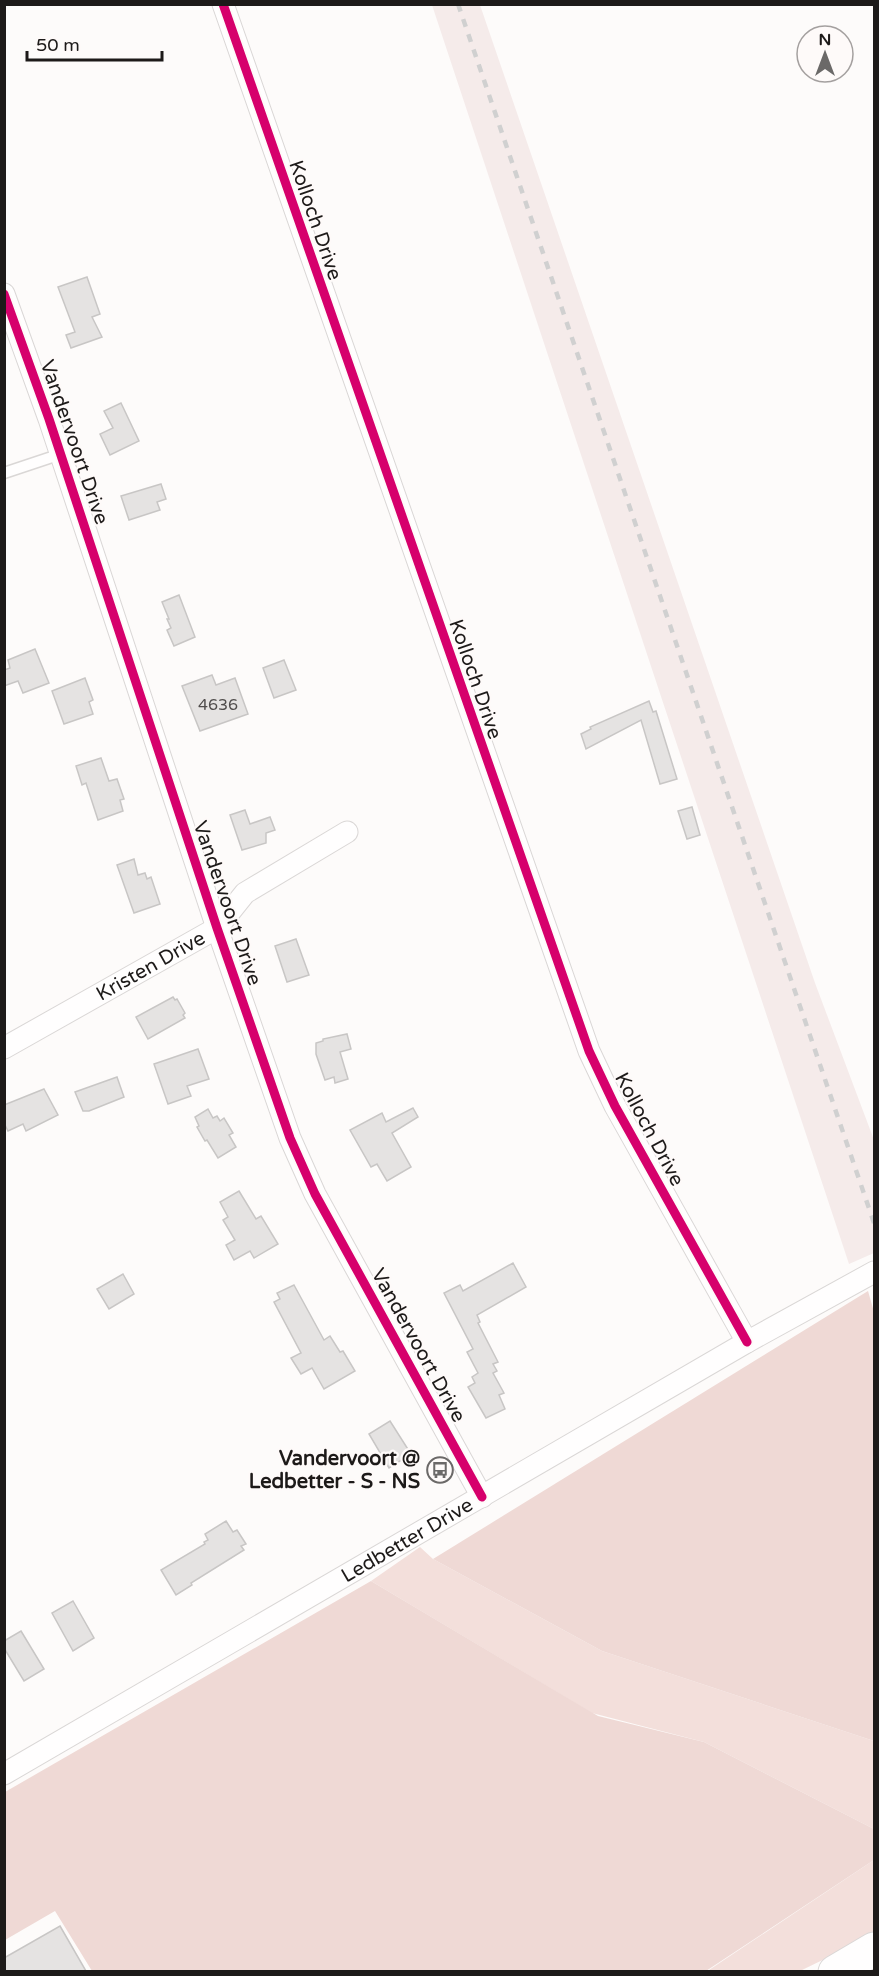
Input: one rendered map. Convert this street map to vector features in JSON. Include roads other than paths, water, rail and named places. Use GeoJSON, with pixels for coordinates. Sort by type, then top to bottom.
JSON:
{"type":"FeatureCollection","features":[{"type":"Feature","properties":{"kind":"highway"},"geometry":{"type":"LineString","coordinates":[[835,1971],[874,1949]]}},
{"type":"Feature","properties":{"kind":"street","name":"Kolloch Drive"},"geometry":{"type":"LineString","coordinates":[[223,4],[589,1051],[615,1106],[747,1342]]}},
{"type":"Feature","properties":{"kind":"street","name":"Vandervoort Drive"},"geometry":{"type":"LineString","coordinates":[[6,305],[61,454],[217,928],[290,1138],[315,1194],[482,1497]]}},
{"type":"Feature","properties":{"kind":"street","name":"Kristen Drive"},"geometry":{"type":"LineString","coordinates":[[4,1048],[217,928],[245,893],[346,832]]}},
{"type":"Feature","properties":{"kind":"street","name":"Ledbetter Drive"},"geometry":{"type":"LineString","coordinates":[[4,1774],[747,1342],[874,1272]]}},
{"type":"Feature","properties":{"kind":"lane"},"geometry":{"type":"LineString","coordinates":[[4,473],[61,454]]}},
{"type":"Feature","properties":{"kind":"railway"},"geometry":{"type":"LineString","coordinates":[[458,4],[874,1223]]}},
{"type":"Feature","properties":{"kind":"place","name":"Vandervoort @ Ledbetter - S - NS"},"geometry":{"type":"Point","coordinates":[440,1470]}}]}
